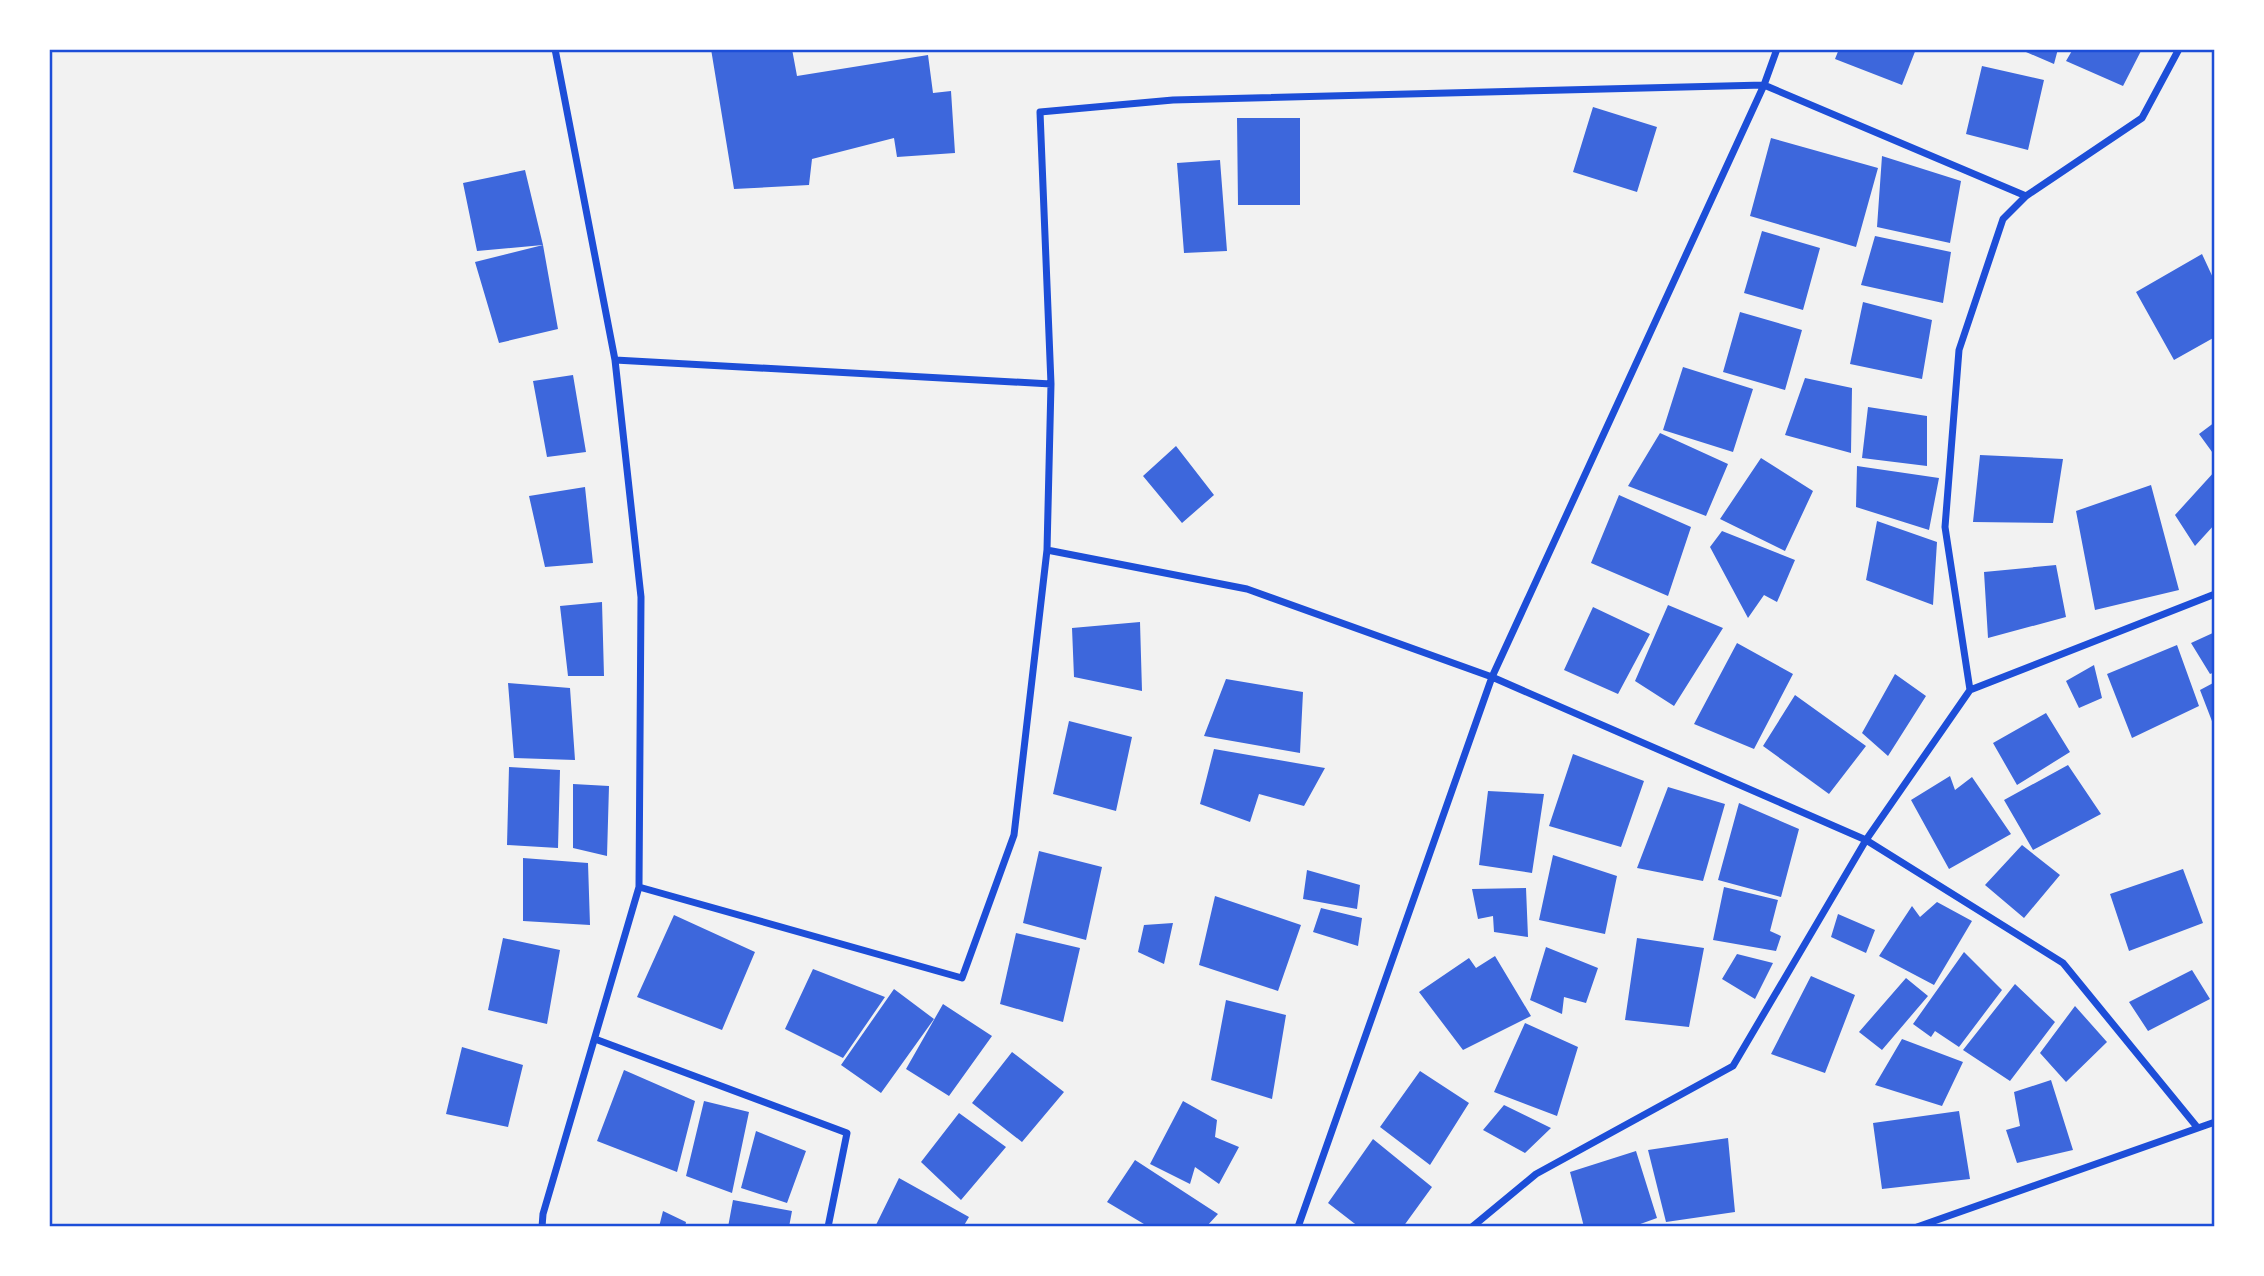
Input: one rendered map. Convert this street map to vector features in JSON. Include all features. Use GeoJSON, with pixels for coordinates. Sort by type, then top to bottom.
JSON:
{"type":"FeatureCollection","features":[{"type":"Feature","properties":{"kind":"street"},"geometry":{"type":"LineString","coordinates":[[542,1227],[543,1214],[639,887],[641,597],[615,360],[555,49]]}},
{"type":"Feature","properties":{"kind":"street"},"geometry":{"type":"LineString","coordinates":[[1297,1227],[1492,677],[1763,85],[1777,49]]}},
{"type":"Feature","properties":{"kind":"street"},"geometry":{"type":"LineString","coordinates":[[1970,690],[1945,527],[1959,350],[2003,219],[2026,196],[2142,118],[2179,49]]}},
{"type":"Feature","properties":{"kind":"street"},"geometry":{"type":"LineString","coordinates":[[639,887],[962,978],[1014,835],[1047,550],[1051,384],[1040,112],[1173,100],[1763,85],[2026,196]]}},
{"type":"Feature","properties":{"kind":"street"},"geometry":{"type":"LineString","coordinates":[[615,360],[1051,384]]}},
{"type":"Feature","properties":{"kind":"street"},"geometry":{"type":"LineString","coordinates":[[1047,550],[1247,589],[1492,677],[1866,840],[2063,963],[2197,1128]]}},
{"type":"Feature","properties":{"kind":"street"},"geometry":{"type":"LineString","coordinates":[[1472,1227],[1536,1174],[1733,1066],[1866,840],[1970,690],[2215,594]]}},
{"type":"Feature","properties":{"kind":"street"},"geometry":{"type":"LineString","coordinates":[[595,1039],[847,1133],[828,1227]]}},
{"type":"Feature","properties":{"kind":"street"},"geometry":{"type":"LineString","coordinates":[[1917,1227],[2215,1122]]}},
{"type":"Feature","properties":{"kind":"building"},"geometry":{"type":"Polygon","coordinates":[[[711,49],[792,49],[797,76],[928,55],[933,93],[951,91],[955,153],[897,157],[894,138],[812,159],[809,185],[734,189],[711,49]]]}},
{"type":"Feature","properties":{"kind":"building"},"geometry":{"type":"Polygon","coordinates":[[[1839,49],[1916,49],[1902,85],[1835,59],[1839,49]]]}},
{"type":"Feature","properties":{"kind":"building"},"geometry":{"type":"Polygon","coordinates":[[[2019,49],[2058,49],[2054,64],[2019,49]]]}},
{"type":"Feature","properties":{"kind":"building"},"geometry":{"type":"Polygon","coordinates":[[[2073,49],[2142,49],[2123,86],[2066,61],[2073,49]]]}},
{"type":"Feature","properties":{"kind":"building"},"geometry":{"type":"Polygon","coordinates":[[[1982,66],[2044,80],[2028,150],[1966,134],[1982,66]]]}},
{"type":"Feature","properties":{"kind":"building"},"geometry":{"type":"Polygon","coordinates":[[[1593,107],[1657,127],[1637,192],[1573,172],[1593,107]]]}},
{"type":"Feature","properties":{"kind":"building"},"geometry":{"type":"Polygon","coordinates":[[[1237,118],[1300,118],[1300,205],[1238,205],[1237,118]]]}},
{"type":"Feature","properties":{"kind":"building"},"geometry":{"type":"Polygon","coordinates":[[[1771,138],[1878,168],[1856,247],[1750,216],[1771,138]]]}},
{"type":"Feature","properties":{"kind":"building"},"geometry":{"type":"Polygon","coordinates":[[[1882,156],[1961,181],[1950,243],[1877,227],[1882,156]]]}},
{"type":"Feature","properties":{"kind":"building"},"geometry":{"type":"Polygon","coordinates":[[[1220,160],[1227,251],[1184,253],[1177,163],[1220,160]]]}},
{"type":"Feature","properties":{"kind":"building"},"geometry":{"type":"Polygon","coordinates":[[[525,170],[543,245],[477,251],[463,183],[525,170]]]}},
{"type":"Feature","properties":{"kind":"building"},"geometry":{"type":"Polygon","coordinates":[[[1762,231],[1820,248],[1803,310],[1744,293],[1762,231]]]}},
{"type":"Feature","properties":{"kind":"building"},"geometry":{"type":"Polygon","coordinates":[[[1875,236],[1951,252],[1943,303],[1861,285],[1875,236]]]}},
{"type":"Feature","properties":{"kind":"building"},"geometry":{"type":"Polygon","coordinates":[[[543,245],[558,329],[499,343],[475,262],[543,245]]]}},
{"type":"Feature","properties":{"kind":"building"},"geometry":{"type":"Polygon","coordinates":[[[2202,254],[2215,282],[2215,337],[2174,360],[2136,292],[2202,254]]]}},
{"type":"Feature","properties":{"kind":"building"},"geometry":{"type":"Polygon","coordinates":[[[1863,302],[1932,320],[1922,379],[1850,364],[1863,302]]]}},
{"type":"Feature","properties":{"kind":"building"},"geometry":{"type":"Polygon","coordinates":[[[1740,312],[1802,330],[1785,390],[1723,372],[1740,312]]]}},
{"type":"Feature","properties":{"kind":"building"},"geometry":{"type":"Polygon","coordinates":[[[1683,367],[1753,389],[1733,452],[1663,430],[1683,367]]]}},
{"type":"Feature","properties":{"kind":"building"},"geometry":{"type":"Polygon","coordinates":[[[573,375],[586,452],[547,457],[533,381],[573,375]]]}},
{"type":"Feature","properties":{"kind":"building"},"geometry":{"type":"Polygon","coordinates":[[[1805,378],[1852,388],[1851,453],[1785,435],[1805,378]]]}},
{"type":"Feature","properties":{"kind":"building"},"geometry":{"type":"Polygon","coordinates":[[[1868,407],[1927,416],[1927,466],[1862,458],[1868,407]]]}},
{"type":"Feature","properties":{"kind":"building"},"geometry":{"type":"Polygon","coordinates":[[[2215,422],[2215,456],[2199,434],[2215,422]]]}},
{"type":"Feature","properties":{"kind":"building"},"geometry":{"type":"Polygon","coordinates":[[[1660,433],[1728,464],[1706,516],[1628,486],[1660,433]]]}},
{"type":"Feature","properties":{"kind":"building"},"geometry":{"type":"Polygon","coordinates":[[[1176,446],[1214,495],[1182,523],[1143,476],[1176,446]]]}},
{"type":"Feature","properties":{"kind":"building"},"geometry":{"type":"Polygon","coordinates":[[[1980,455],[2063,459],[2053,523],[1973,522],[1980,455]]]}},
{"type":"Feature","properties":{"kind":"building"},"geometry":{"type":"Polygon","coordinates":[[[1761,458],[1813,491],[1785,551],[1720,519],[1761,458]]]}},
{"type":"Feature","properties":{"kind":"building"},"geometry":{"type":"Polygon","coordinates":[[[1857,466],[1939,478],[1929,530],[1856,507],[1857,466]]]}},
{"type":"Feature","properties":{"kind":"building"},"geometry":{"type":"Polygon","coordinates":[[[2215,471],[2215,524],[2195,546],[2175,515],[2215,471]]]}},
{"type":"Feature","properties":{"kind":"building"},"geometry":{"type":"Polygon","coordinates":[[[2151,485],[2179,590],[2095,610],[2076,511],[2151,485]]]}},
{"type":"Feature","properties":{"kind":"building"},"geometry":{"type":"Polygon","coordinates":[[[585,487],[593,563],[545,567],[529,496],[585,487]]]}},
{"type":"Feature","properties":{"kind":"building"},"geometry":{"type":"Polygon","coordinates":[[[1619,495],[1691,527],[1668,596],[1591,563],[1619,495]]]}},
{"type":"Feature","properties":{"kind":"building"},"geometry":{"type":"Polygon","coordinates":[[[1877,521],[1937,542],[1933,605],[1866,580],[1877,521]]]}},
{"type":"Feature","properties":{"kind":"building"},"geometry":{"type":"Polygon","coordinates":[[[1722,531],[1795,560],[1777,602],[1764,595],[1748,618],[1710,547],[1722,531]]]}},
{"type":"Feature","properties":{"kind":"building"},"geometry":{"type":"Polygon","coordinates":[[[2056,565],[2066,617],[1988,638],[1984,572],[2056,565]]]}},
{"type":"Feature","properties":{"kind":"building"},"geometry":{"type":"Polygon","coordinates":[[[602,602],[604,676],[568,676],[560,606],[602,602]]]}},
{"type":"Feature","properties":{"kind":"building"},"geometry":{"type":"Polygon","coordinates":[[[1668,605],[1723,628],[1674,706],[1635,681],[1668,605]]]}},
{"type":"Feature","properties":{"kind":"building"},"geometry":{"type":"Polygon","coordinates":[[[1593,607],[1650,634],[1618,694],[1564,670],[1593,607]]]}},
{"type":"Feature","properties":{"kind":"building"},"geometry":{"type":"Polygon","coordinates":[[[1140,622],[1142,691],[1074,677],[1072,628],[1140,622]]]}},
{"type":"Feature","properties":{"kind":"building"},"geometry":{"type":"Polygon","coordinates":[[[2215,632],[2215,672],[2210,674],[2191,643],[2215,632]]]}},
{"type":"Feature","properties":{"kind":"building"},"geometry":{"type":"Polygon","coordinates":[[[1737,643],[1793,674],[1754,749],[1694,724],[1737,643]]]}},
{"type":"Feature","properties":{"kind":"building"},"geometry":{"type":"Polygon","coordinates":[[[2177,645],[2199,706],[2132,738],[2107,674],[2177,645]]]}},
{"type":"Feature","properties":{"kind":"building"},"geometry":{"type":"Polygon","coordinates":[[[2094,665],[2102,698],[2079,708],[2066,681],[2094,665]]]}},
{"type":"Feature","properties":{"kind":"building"},"geometry":{"type":"Polygon","coordinates":[[[1895,674],[1926,696],[1888,756],[1862,733],[1895,674]]]}},
{"type":"Feature","properties":{"kind":"building"},"geometry":{"type":"Polygon","coordinates":[[[1226,679],[1303,692],[1300,753],[1204,736],[1226,679]]]}},
{"type":"Feature","properties":{"kind":"building"},"geometry":{"type":"Polygon","coordinates":[[[2215,682],[2215,729],[2200,690],[2215,682]]]}},
{"type":"Feature","properties":{"kind":"building"},"geometry":{"type":"Polygon","coordinates":[[[508,683],[570,688],[575,760],[514,758],[508,683]]]}},
{"type":"Feature","properties":{"kind":"building"},"geometry":{"type":"Polygon","coordinates":[[[1795,695],[1866,746],[1829,794],[1763,746],[1795,695]]]}},
{"type":"Feature","properties":{"kind":"building"},"geometry":{"type":"Polygon","coordinates":[[[2046,713],[2070,752],[2017,785],[1993,743],[2046,713]]]}},
{"type":"Feature","properties":{"kind":"building"},"geometry":{"type":"Polygon","coordinates":[[[1069,721],[1132,737],[1116,811],[1053,794],[1069,721]]]}},
{"type":"Feature","properties":{"kind":"building"},"geometry":{"type":"Polygon","coordinates":[[[1214,749],[1325,768],[1304,806],[1259,794],[1250,822],[1200,804],[1214,749]]]}},
{"type":"Feature","properties":{"kind":"building"},"geometry":{"type":"Polygon","coordinates":[[[1573,754],[1644,781],[1621,847],[1549,826],[1573,754]]]}},
{"type":"Feature","properties":{"kind":"building"},"geometry":{"type":"Polygon","coordinates":[[[2068,765],[2101,814],[2033,850],[2004,800],[2068,765]]]}},
{"type":"Feature","properties":{"kind":"building"},"geometry":{"type":"Polygon","coordinates":[[[509,767],[560,770],[558,848],[507,845],[509,767]]]}},
{"type":"Feature","properties":{"kind":"building"},"geometry":{"type":"Polygon","coordinates":[[[1950,776],[1955,790],[1972,777],[2011,834],[1949,869],[1911,800],[1950,776]]]}},
{"type":"Feature","properties":{"kind":"building"},"geometry":{"type":"Polygon","coordinates":[[[573,784],[609,786],[607,856],[573,848],[573,784]]]}},
{"type":"Feature","properties":{"kind":"building"},"geometry":{"type":"Polygon","coordinates":[[[1668,787],[1725,804],[1703,881],[1637,868],[1668,787]]]}},
{"type":"Feature","properties":{"kind":"building"},"geometry":{"type":"Polygon","coordinates":[[[1488,791],[1544,794],[1532,873],[1479,865],[1488,791]]]}},
{"type":"Feature","properties":{"kind":"building"},"geometry":{"type":"Polygon","coordinates":[[[1739,803],[1799,829],[1781,897],[1718,880],[1739,803]]]}},
{"type":"Feature","properties":{"kind":"building"},"geometry":{"type":"Polygon","coordinates":[[[2022,845],[2060,875],[2024,918],[1985,885],[2022,845]]]}},
{"type":"Feature","properties":{"kind":"building"},"geometry":{"type":"Polygon","coordinates":[[[1039,851],[1102,867],[1086,940],[1023,923],[1039,851]]]}},
{"type":"Feature","properties":{"kind":"building"},"geometry":{"type":"Polygon","coordinates":[[[1553,855],[1617,876],[1605,934],[1539,920],[1553,855]]]}},
{"type":"Feature","properties":{"kind":"building"},"geometry":{"type":"Polygon","coordinates":[[[523,858],[588,863],[590,925],[523,921],[523,858]]]}},
{"type":"Feature","properties":{"kind":"building"},"geometry":{"type":"Polygon","coordinates":[[[2183,869],[2203,923],[2129,951],[2110,894],[2183,869]]]}},
{"type":"Feature","properties":{"kind":"building"},"geometry":{"type":"Polygon","coordinates":[[[1307,870],[1360,885],[1357,909],[1303,899],[1307,870]]]}},
{"type":"Feature","properties":{"kind":"building"},"geometry":{"type":"Polygon","coordinates":[[[1724,887],[1778,900],[1770,931],[1781,936],[1776,951],[1713,940],[1724,887]]]}},
{"type":"Feature","properties":{"kind":"building"},"geometry":{"type":"Polygon","coordinates":[[[1526,888],[1528,937],[1494,932],[1493,916],[1478,919],[1472,889],[1526,888]]]}},
{"type":"Feature","properties":{"kind":"building"},"geometry":{"type":"Polygon","coordinates":[[[1215,896],[1301,925],[1278,991],[1199,965],[1215,896]]]}},
{"type":"Feature","properties":{"kind":"building"},"geometry":{"type":"Polygon","coordinates":[[[1937,902],[1972,921],[1934,985],[1879,956],[1912,906],[1920,917],[1937,902]]]}},
{"type":"Feature","properties":{"kind":"building"},"geometry":{"type":"Polygon","coordinates":[[[1321,908],[1362,918],[1358,946],[1313,932],[1321,908]]]}},
{"type":"Feature","properties":{"kind":"building"},"geometry":{"type":"Polygon","coordinates":[[[1838,914],[1875,930],[1866,953],[1831,937],[1838,914]]]}},
{"type":"Feature","properties":{"kind":"building"},"geometry":{"type":"Polygon","coordinates":[[[674,915],[755,952],[722,1030],[637,997],[674,915]]]}},
{"type":"Feature","properties":{"kind":"building"},"geometry":{"type":"Polygon","coordinates":[[[1173,923],[1164,964],[1138,952],[1144,925],[1173,923]]]}},
{"type":"Feature","properties":{"kind":"building"},"geometry":{"type":"Polygon","coordinates":[[[1016,933],[1080,948],[1063,1022],[1000,1004],[1016,933]]]}},
{"type":"Feature","properties":{"kind":"building"},"geometry":{"type":"Polygon","coordinates":[[[503,938],[560,950],[547,1024],[488,1010],[503,938]]]}},
{"type":"Feature","properties":{"kind":"building"},"geometry":{"type":"Polygon","coordinates":[[[1637,938],[1704,948],[1689,1027],[1625,1020],[1637,938]]]}},
{"type":"Feature","properties":{"kind":"building"},"geometry":{"type":"Polygon","coordinates":[[[1546,947],[1598,968],[1586,1003],[1564,997],[1562,1014],[1530,1000],[1546,947]]]}},
{"type":"Feature","properties":{"kind":"building"},"geometry":{"type":"Polygon","coordinates":[[[1964,952],[2002,990],[1959,1047],[1935,1031],[1931,1037],[1913,1024],[1964,952]]]}},
{"type":"Feature","properties":{"kind":"building"},"geometry":{"type":"Polygon","coordinates":[[[1737,954],[1773,963],[1755,999],[1722,979],[1737,954]]]}},
{"type":"Feature","properties":{"kind":"building"},"geometry":{"type":"Polygon","coordinates":[[[1495,956],[1531,1016],[1463,1050],[1419,992],[1469,958],[1476,968],[1495,956]]]}},
{"type":"Feature","properties":{"kind":"building"},"geometry":{"type":"Polygon","coordinates":[[[813,969],[885,997],[843,1058],[785,1029],[813,969]]]}},
{"type":"Feature","properties":{"kind":"building"},"geometry":{"type":"Polygon","coordinates":[[[2192,970],[2210,999],[2148,1031],[2129,1002],[2192,970]]]}},
{"type":"Feature","properties":{"kind":"building"},"geometry":{"type":"Polygon","coordinates":[[[1811,976],[1855,995],[1825,1073],[1771,1054],[1811,976]]]}},
{"type":"Feature","properties":{"kind":"building"},"geometry":{"type":"Polygon","coordinates":[[[1906,978],[1928,996],[1882,1050],[1859,1032],[1906,978]]]}},
{"type":"Feature","properties":{"kind":"building"},"geometry":{"type":"Polygon","coordinates":[[[2015,984],[2055,1022],[2010,1081],[1963,1050],[2015,984]]]}},
{"type":"Feature","properties":{"kind":"building"},"geometry":{"type":"Polygon","coordinates":[[[894,989],[934,1019],[881,1093],[841,1065],[894,989]]]}},
{"type":"Feature","properties":{"kind":"building"},"geometry":{"type":"Polygon","coordinates":[[[1226,1000],[1286,1015],[1272,1099],[1211,1080],[1226,1000]]]}},
{"type":"Feature","properties":{"kind":"building"},"geometry":{"type":"Polygon","coordinates":[[[943,1004],[992,1036],[949,1096],[906,1069],[943,1004]]]}},
{"type":"Feature","properties":{"kind":"building"},"geometry":{"type":"Polygon","coordinates":[[[2075,1006],[2107,1042],[2066,1082],[2040,1053],[2075,1006]]]}},
{"type":"Feature","properties":{"kind":"building"},"geometry":{"type":"Polygon","coordinates":[[[1525,1023],[1578,1047],[1557,1116],[1494,1092],[1525,1023]]]}},
{"type":"Feature","properties":{"kind":"building"},"geometry":{"type":"Polygon","coordinates":[[[1902,1039],[1963,1062],[1942,1106],[1875,1085],[1902,1039]]]}},
{"type":"Feature","properties":{"kind":"building"},"geometry":{"type":"Polygon","coordinates":[[[462,1047],[523,1065],[508,1127],[446,1114],[462,1047]]]}},
{"type":"Feature","properties":{"kind":"building"},"geometry":{"type":"Polygon","coordinates":[[[1012,1052],[1064,1092],[1022,1142],[972,1103],[1012,1052]]]}},
{"type":"Feature","properties":{"kind":"building"},"geometry":{"type":"Polygon","coordinates":[[[624,1070],[695,1101],[677,1172],[597,1141],[624,1070]]]}},
{"type":"Feature","properties":{"kind":"building"},"geometry":{"type":"Polygon","coordinates":[[[1420,1071],[1469,1103],[1430,1165],[1380,1127],[1420,1071]]]}},
{"type":"Feature","properties":{"kind":"building"},"geometry":{"type":"Polygon","coordinates":[[[2051,1080],[2073,1150],[2017,1163],[2006,1130],[2020,1126],[2014,1092],[2051,1080]]]}},
{"type":"Feature","properties":{"kind":"building"},"geometry":{"type":"Polygon","coordinates":[[[704,1101],[749,1112],[732,1193],[686,1176],[704,1101]]]}},
{"type":"Feature","properties":{"kind":"building"},"geometry":{"type":"Polygon","coordinates":[[[1183,1101],[1217,1120],[1215,1137],[1239,1147],[1219,1184],[1195,1167],[1190,1184],[1150,1164],[1183,1101]]]}},
{"type":"Feature","properties":{"kind":"building"},"geometry":{"type":"Polygon","coordinates":[[[1504,1105],[1551,1128],[1525,1153],[1483,1130],[1504,1105]]]}},
{"type":"Feature","properties":{"kind":"building"},"geometry":{"type":"Polygon","coordinates":[[[1959,1111],[1970,1179],[1882,1189],[1873,1123],[1959,1111]]]}},
{"type":"Feature","properties":{"kind":"building"},"geometry":{"type":"Polygon","coordinates":[[[959,1113],[1006,1147],[961,1200],[921,1162],[959,1113]]]}},
{"type":"Feature","properties":{"kind":"building"},"geometry":{"type":"Polygon","coordinates":[[[756,1131],[806,1151],[787,1203],[741,1188],[756,1131]]]}},
{"type":"Feature","properties":{"kind":"building"},"geometry":{"type":"Polygon","coordinates":[[[1728,1138],[1735,1212],[1666,1222],[1648,1150],[1728,1138]]]}},
{"type":"Feature","properties":{"kind":"building"},"geometry":{"type":"Polygon","coordinates":[[[1373,1139],[1432,1187],[1403,1227],[1359,1227],[1328,1203],[1373,1139]]]}},
{"type":"Feature","properties":{"kind":"building"},"geometry":{"type":"Polygon","coordinates":[[[1636,1151],[1657,1218],[1632,1227],[1584,1227],[1570,1172],[1636,1151]]]}},
{"type":"Feature","properties":{"kind":"building"},"geometry":{"type":"Polygon","coordinates":[[[1135,1160],[1218,1214],[1206,1227],[1149,1227],[1107,1202],[1135,1160]]]}},
{"type":"Feature","properties":{"kind":"building"},"geometry":{"type":"Polygon","coordinates":[[[899,1178],[969,1217],[963,1227],[875,1227],[899,1178]]]}},
{"type":"Feature","properties":{"kind":"building"},"geometry":{"type":"Polygon","coordinates":[[[733,1200],[792,1211],[789,1227],[728,1227],[733,1200]]]}},
{"type":"Feature","properties":{"kind":"building"},"geometry":{"type":"Polygon","coordinates":[[[663,1211],[686,1222],[685,1227],[659,1227],[663,1211]]]}}]}
